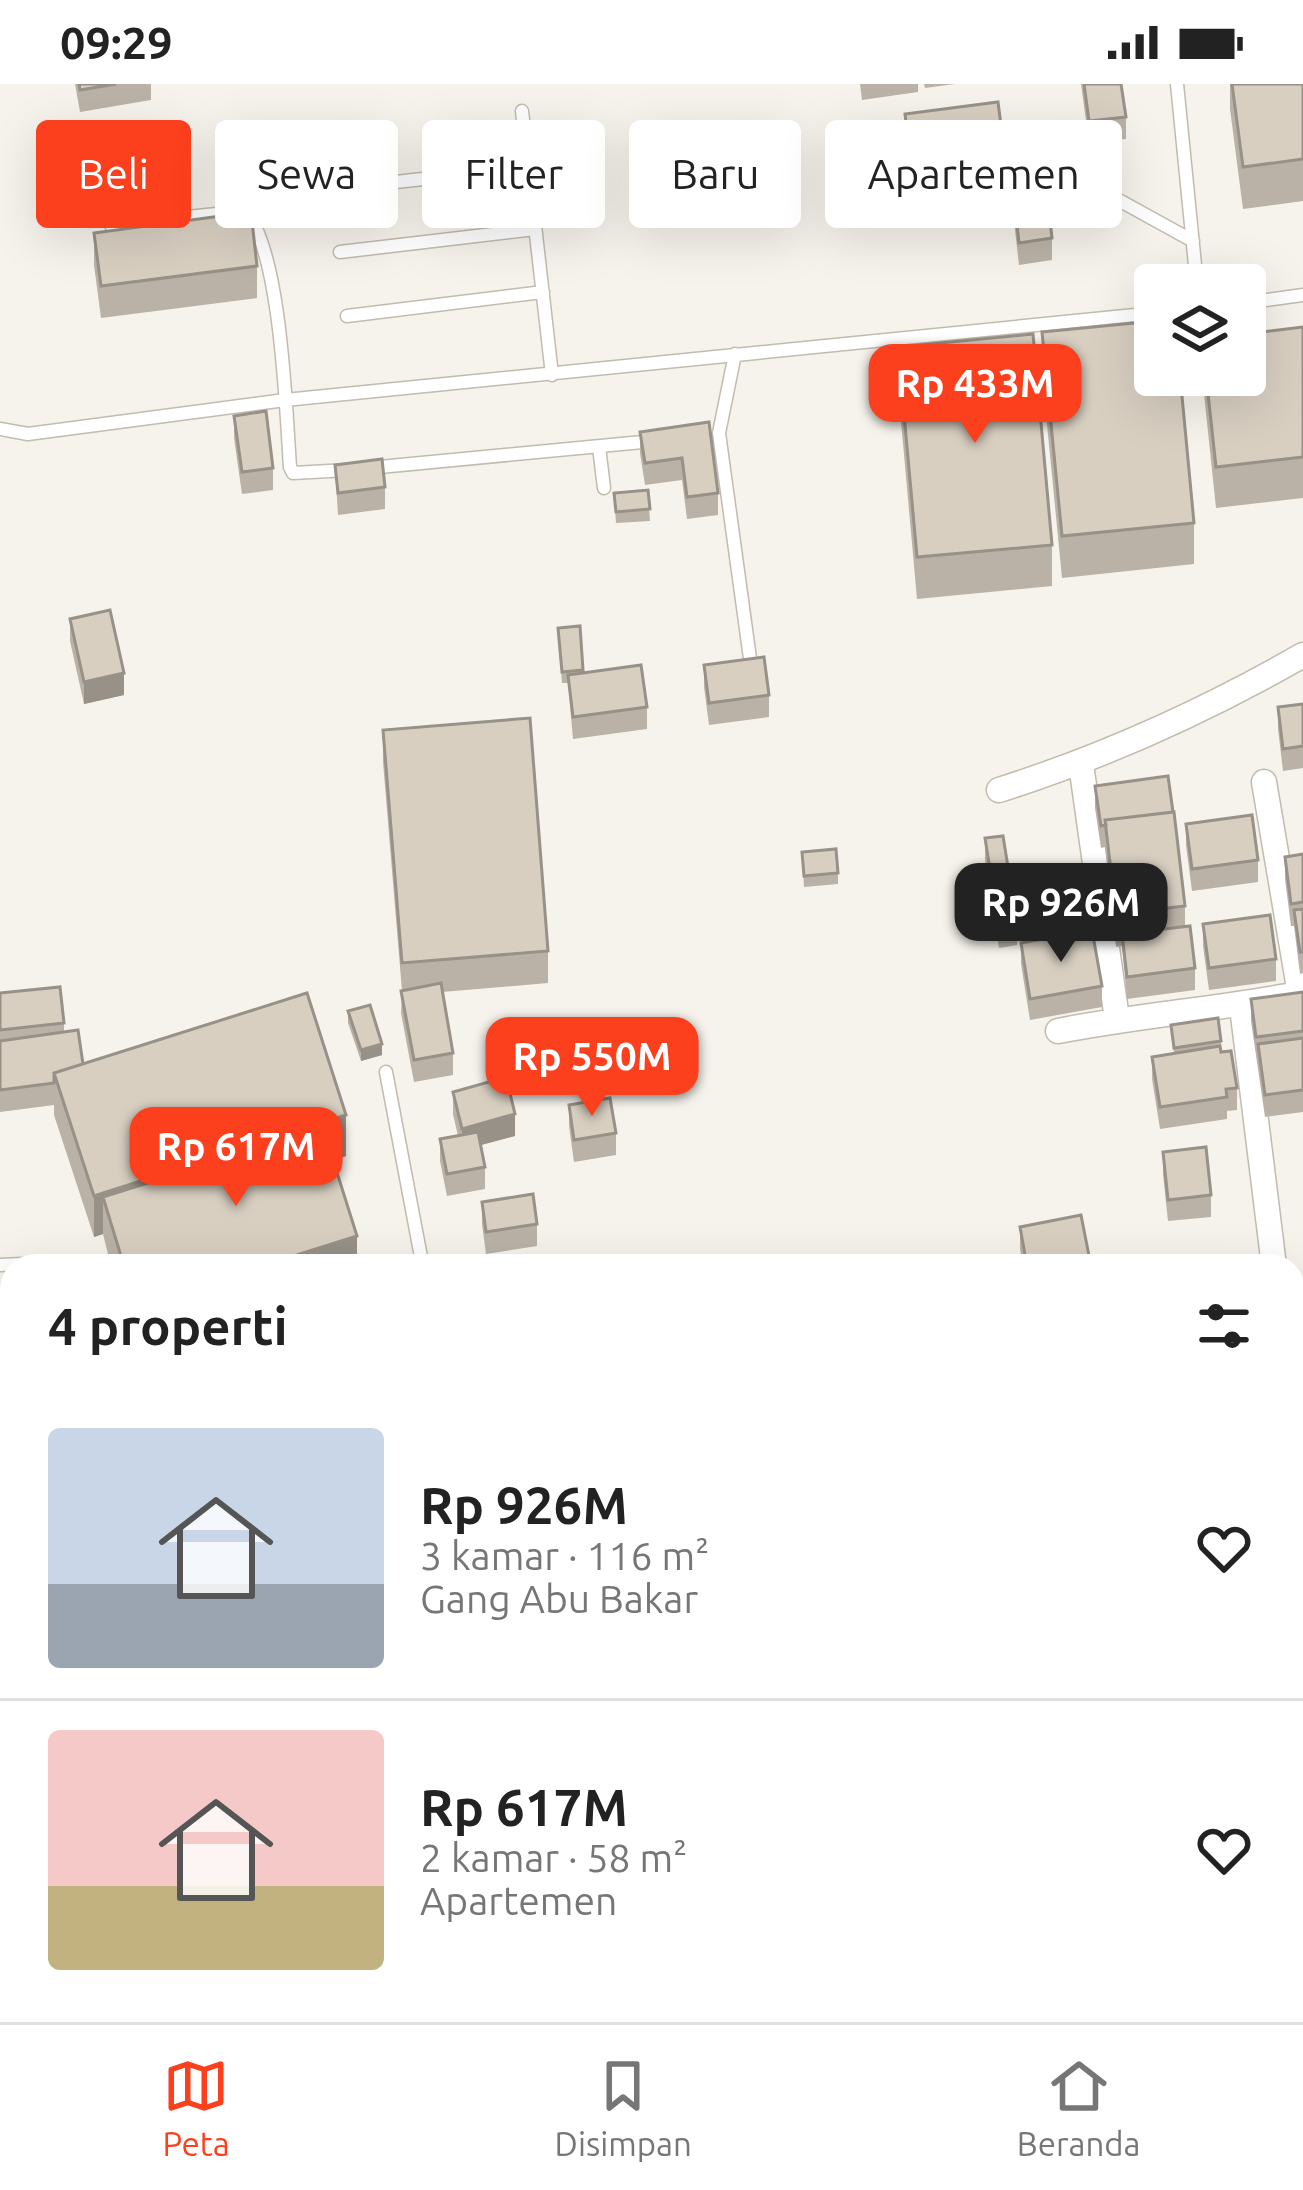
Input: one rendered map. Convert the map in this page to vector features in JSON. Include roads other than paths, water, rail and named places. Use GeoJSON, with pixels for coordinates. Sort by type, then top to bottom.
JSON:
{"type":"FeatureCollection","features":[{"type":"Feature","properties":{"kind":"street"},"geometry":{"type":"LineString","coordinates":[[999,790],[1081,764],[1176,724],[1303,656]]}},
{"type":"Feature","properties":{"kind":"street"},"geometry":{"type":"LineString","coordinates":[[1081,764],[1117,1019]]}},
{"type":"Feature","properties":{"kind":"street"},"geometry":{"type":"LineString","coordinates":[[1058,1031],[1117,1019],[1242,1007],[1301,993],[1264,782]]}},
{"type":"Feature","properties":{"kind":"street"},"geometry":{"type":"LineString","coordinates":[[1242,1007],[1273,1254]]}},
{"type":"Feature","properties":{"kind":"lane"},"geometry":{"type":"LineString","coordinates":[[1178,84],[1195,264]]}},
{"type":"Feature","properties":{"kind":"lane"},"geometry":{"type":"LineString","coordinates":[[522,111],[523,120]]}},
{"type":"Feature","properties":{"kind":"lane"},"geometry":{"type":"LineString","coordinates":[[1122,202],[1193,242]]}},
{"type":"Feature","properties":{"kind":"lane"},"geometry":{"type":"LineString","coordinates":[[191,217],[245,211],[258,228],[268,262],[293,473],[659,440]]}},
{"type":"Feature","properties":{"kind":"lane"},"geometry":{"type":"LineString","coordinates":[[340,252],[535,229],[552,375]]}},
{"type":"Feature","properties":{"kind":"lane"},"geometry":{"type":"LineString","coordinates":[[347,316],[543,292]]}},
{"type":"Feature","properties":{"kind":"lane"},"geometry":{"type":"LineString","coordinates":[[1266,300],[1303,295]]}},
{"type":"Feature","properties":{"kind":"lane"},"geometry":{"type":"LineString","coordinates":[[0,429],[28,434],[285,400],[1134,315]]}},
{"type":"Feature","properties":{"kind":"lane"},"geometry":{"type":"LineString","coordinates":[[735,354],[719,433],[752,673]]}},
{"type":"Feature","properties":{"kind":"lane"},"geometry":{"type":"LineString","coordinates":[[699,436],[719,433]]}},
{"type":"Feature","properties":{"kind":"lane"},"geometry":{"type":"LineString","coordinates":[[599,447],[604,488]]}},
{"type":"Feature","properties":{"kind":"lane"},"geometry":{"type":"LineString","coordinates":[[386,1072],[420,1254]]}}]}
